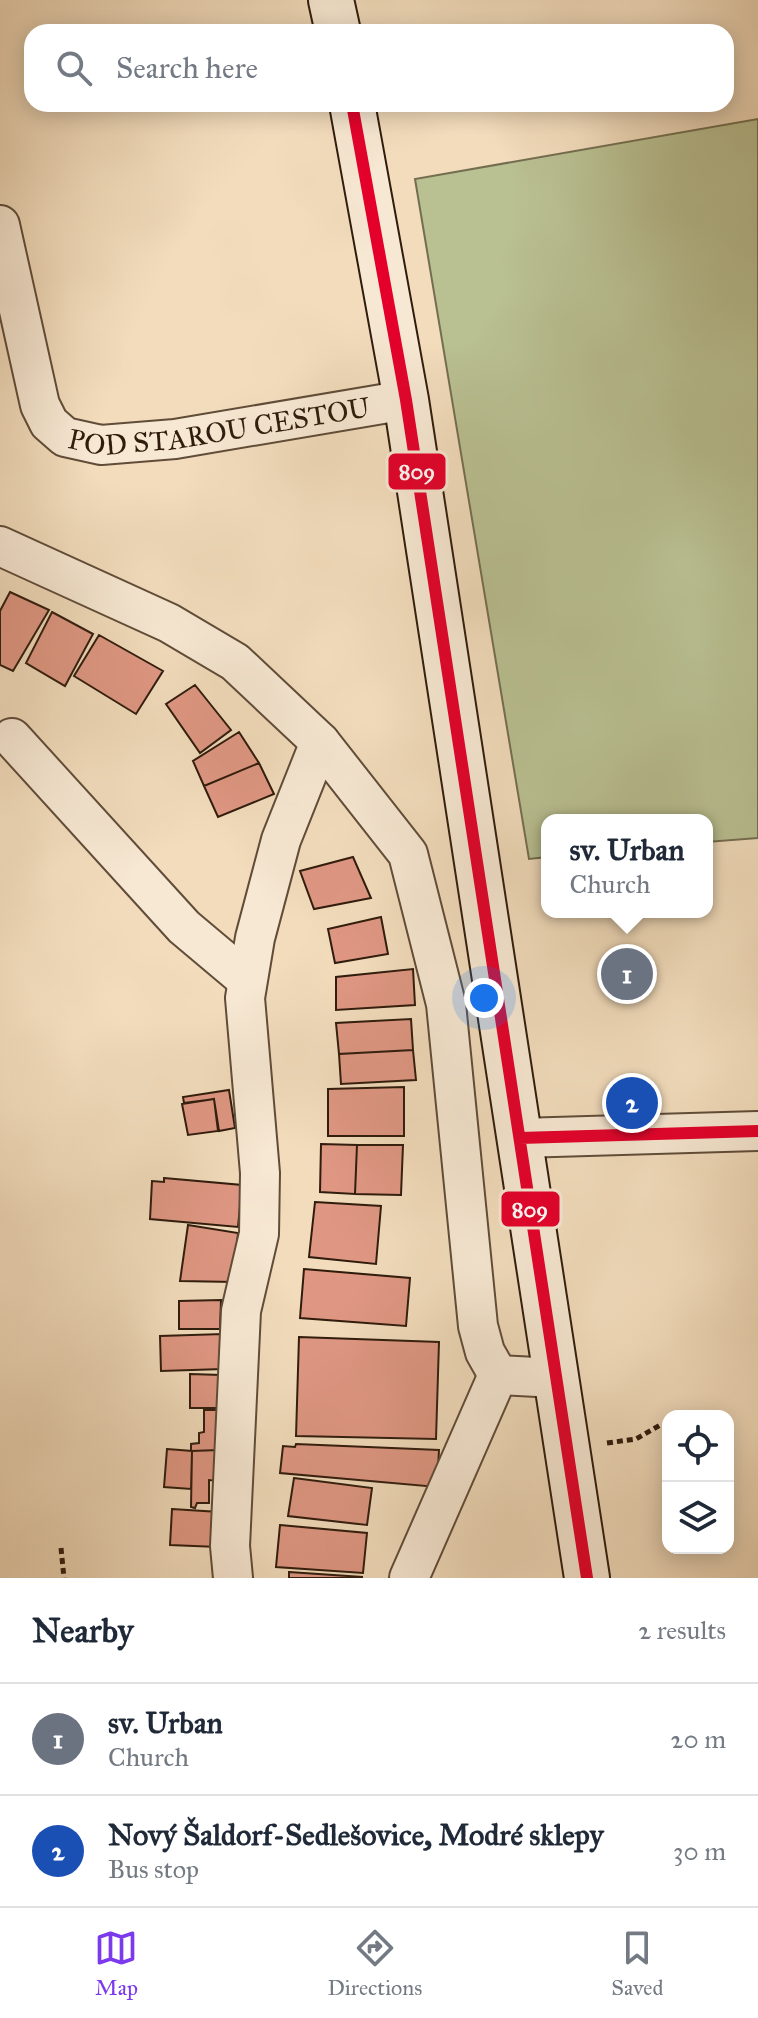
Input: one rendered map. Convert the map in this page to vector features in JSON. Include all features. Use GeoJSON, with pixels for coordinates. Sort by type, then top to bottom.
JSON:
{"type":"FeatureCollection","features":[{"type":"Feature","properties":{"kind":"main road"},"geometry":{"type":"LineString","coordinates":[[331,0],[336,24]]}},
{"type":"Feature","properties":{"kind":"main road"},"geometry":{"type":"LineString","coordinates":[[353,112],[406,400],[587,1578]]}},
{"type":"Feature","properties":{"kind":"street","name":"POD STAROU CESTOU"},"geometry":{"type":"LineString","coordinates":[[0,225],[40,405],[49,423],[65,437],[101,445],[175,439],[406,400]]}},
{"type":"Feature","properties":{"kind":"street"},"geometry":{"type":"LineString","coordinates":[[0,546],[212,646],[263,685],[320,742],[408,854],[446,1004],[478,1326],[485,1352],[498,1375]]}},
{"type":"Feature","properties":{"kind":"street"},"geometry":{"type":"LineString","coordinates":[[12,738],[184,927],[247,980]]}},
{"type":"Feature","properties":{"kind":"street"},"geometry":{"type":"LineString","coordinates":[[233,1578],[230,1546],[241,1311],[259,1234],[260,1173],[245,998],[281,840],[320,742]]}},
{"type":"Feature","properties":{"kind":"street"},"geometry":{"type":"LineString","coordinates":[[520,1138],[758,1131]]}},
{"type":"Feature","properties":{"kind":"street"},"geometry":{"type":"LineString","coordinates":[[498,1375],[556,1378]]}},
{"type":"Feature","properties":{"kind":"street"},"geometry":{"type":"LineString","coordinates":[[409,1578],[498,1375]]}},
{"type":"Feature","properties":{"kind":"path"},"geometry":{"type":"LineString","coordinates":[[600,1444],[636,1439],[662,1424]]}},
{"type":"Feature","properties":{"kind":"path"},"geometry":{"type":"LineString","coordinates":[[61,1548],[64,1578]]}},
{"type":"Feature","properties":{"kind":"green space"},"geometry":{"type":"Polygon","coordinates":[[[758,119],[758,838],[713,842],[713,814],[541,814],[541,858],[529,859],[415,179],[758,119]]]}},
{"type":"Feature","properties":{"kind":"building"},"geometry":{"type":"Polygon","coordinates":[[[10,592],[49,610],[13,671],[0,665],[0,611],[10,592]]]}},
{"type":"Feature","properties":{"kind":"building"},"geometry":{"type":"Polygon","coordinates":[[[52,612],[93,634],[65,686],[26,663],[52,612]]]}},
{"type":"Feature","properties":{"kind":"building"},"geometry":{"type":"Polygon","coordinates":[[[99,635],[163,671],[136,714],[74,676],[99,635]]]}},
{"type":"Feature","properties":{"kind":"building"},"geometry":{"type":"Polygon","coordinates":[[[195,685],[231,730],[200,753],[166,704],[195,685]]]}},
{"type":"Feature","properties":{"kind":"building"},"geometry":{"type":"Polygon","coordinates":[[[239,732],[259,763],[204,786],[193,761],[239,732]]]}},
{"type":"Feature","properties":{"kind":"building"},"geometry":{"type":"Polygon","coordinates":[[[259,763],[274,794],[218,817],[204,786],[259,763]]]}},
{"type":"Feature","properties":{"kind":"building"},"geometry":{"type":"Polygon","coordinates":[[[353,857],[371,898],[314,909],[300,871],[353,857]]]}},
{"type":"Feature","properties":{"kind":"building"},"geometry":{"type":"Polygon","coordinates":[[[381,917],[388,954],[335,963],[328,929],[381,917]]]}},
{"type":"Feature","properties":{"kind":"building"},"geometry":{"type":"Polygon","coordinates":[[[621,967],[637,971],[634,981],[618,976],[621,967]]]}},
{"type":"Feature","properties":{"kind":"building"},"geometry":{"type":"Polygon","coordinates":[[[413,969],[415,1005],[336,1010],[336,977],[413,969]]]}},
{"type":"Feature","properties":{"kind":"building"},"geometry":{"type":"Polygon","coordinates":[[[411,1019],[413,1050],[339,1054],[336,1023],[411,1019]]]}},
{"type":"Feature","properties":{"kind":"building"},"geometry":{"type":"Polygon","coordinates":[[[413,1050],[416,1080],[341,1084],[339,1054],[413,1050]]]}},
{"type":"Feature","properties":{"kind":"building"},"geometry":{"type":"Polygon","coordinates":[[[404,1087],[404,1136],[328,1136],[328,1089],[404,1087]]]}},
{"type":"Feature","properties":{"kind":"building"},"geometry":{"type":"Polygon","coordinates":[[[229,1090],[235,1128],[219,1131],[214,1099],[184,1103],[183,1097],[229,1090]]]}},
{"type":"Feature","properties":{"kind":"building"},"geometry":{"type":"Polygon","coordinates":[[[214,1099],[218,1131],[188,1135],[182,1104],[214,1099]]]}},
{"type":"Feature","properties":{"kind":"building"},"geometry":{"type":"Polygon","coordinates":[[[321,1144],[357,1145],[355,1194],[320,1192],[321,1144]]]}},
{"type":"Feature","properties":{"kind":"building"},"geometry":{"type":"Polygon","coordinates":[[[357,1145],[403,1145],[401,1195],[355,1194],[357,1145]]]}},
{"type":"Feature","properties":{"kind":"building"},"geometry":{"type":"Polygon","coordinates":[[[164,1178],[242,1185],[238,1227],[150,1219],[152,1181],[164,1182],[164,1178]]]}},
{"type":"Feature","properties":{"kind":"building"},"geometry":{"type":"Polygon","coordinates":[[[315,1202],[381,1206],[376,1264],[309,1257],[315,1202]]]}},
{"type":"Feature","properties":{"kind":"building"},"geometry":{"type":"Polygon","coordinates":[[[188,1225],[238,1233],[234,1282],[180,1281],[188,1225]]]}},
{"type":"Feature","properties":{"kind":"building"},"geometry":{"type":"Polygon","coordinates":[[[304,1269],[410,1278],[406,1326],[300,1318],[304,1269]]]}},
{"type":"Feature","properties":{"kind":"building"},"geometry":{"type":"Polygon","coordinates":[[[221,1300],[220,1329],[179,1329],[179,1301],[221,1300]]]}},
{"type":"Feature","properties":{"kind":"building"},"geometry":{"type":"Polygon","coordinates":[[[223,1334],[223,1369],[161,1371],[160,1336],[223,1334]]]}},
{"type":"Feature","properties":{"kind":"building"},"geometry":{"type":"Polygon","coordinates":[[[299,1337],[439,1342],[436,1439],[296,1436],[299,1337]]]}},
{"type":"Feature","properties":{"kind":"building"},"geometry":{"type":"Polygon","coordinates":[[[190,1374],[221,1375],[221,1408],[190,1408],[190,1374]]]}},
{"type":"Feature","properties":{"kind":"building"},"geometry":{"type":"Polygon","coordinates":[[[204,1410],[221,1410],[219,1450],[191,1451],[191,1444],[199,1443],[199,1433],[204,1432],[204,1410]]]}},
{"type":"Feature","properties":{"kind":"building"},"geometry":{"type":"Polygon","coordinates":[[[296,1444],[439,1450],[437,1487],[280,1473],[283,1446],[295,1447],[296,1444]]]}},
{"type":"Feature","properties":{"kind":"building"},"geometry":{"type":"Polygon","coordinates":[[[167,1449],[192,1451],[191,1489],[164,1487],[167,1449]]]}},
{"type":"Feature","properties":{"kind":"building"},"geometry":{"type":"Polygon","coordinates":[[[219,1450],[218,1481],[209,1480],[209,1503],[197,1503],[195,1508],[191,1507],[192,1451],[219,1450]]]}},
{"type":"Feature","properties":{"kind":"building"},"geometry":{"type":"Polygon","coordinates":[[[294,1478],[372,1488],[367,1525],[288,1516],[294,1478]]]}},
{"type":"Feature","properties":{"kind":"building"},"geometry":{"type":"Polygon","coordinates":[[[172,1509],[219,1512],[218,1547],[170,1545],[172,1509]]]}},
{"type":"Feature","properties":{"kind":"building"},"geometry":{"type":"Polygon","coordinates":[[[280,1525],[367,1533],[363,1573],[276,1567],[280,1525]]]}},
{"type":"Feature","properties":{"kind":"building"},"geometry":{"type":"Polygon","coordinates":[[[289,1572],[362,1577],[362,1578],[289,1578],[289,1572]]]}},
{"type":"Feature","properties":{"kind":"transit line","name":"809"},"geometry":{"type":"LineString","coordinates":[[353,112],[406,400],[587,1578]]}},
{"type":"Feature","properties":{"kind":"transit line","name":"809"},"geometry":{"type":"LineString","coordinates":[[520,1138],[758,1131]]}},
{"type":"Feature","properties":{"kind":"place","name":"sv. Urban"},"geometry":{"type":"Point","coordinates":[627,974]}},
{"type":"Feature","properties":{"kind":"place","name":"Nový Šaldorf-Sedlešovice, Modré sklepy"},"geometry":{"type":"Point","coordinates":[632,1103]}}]}
